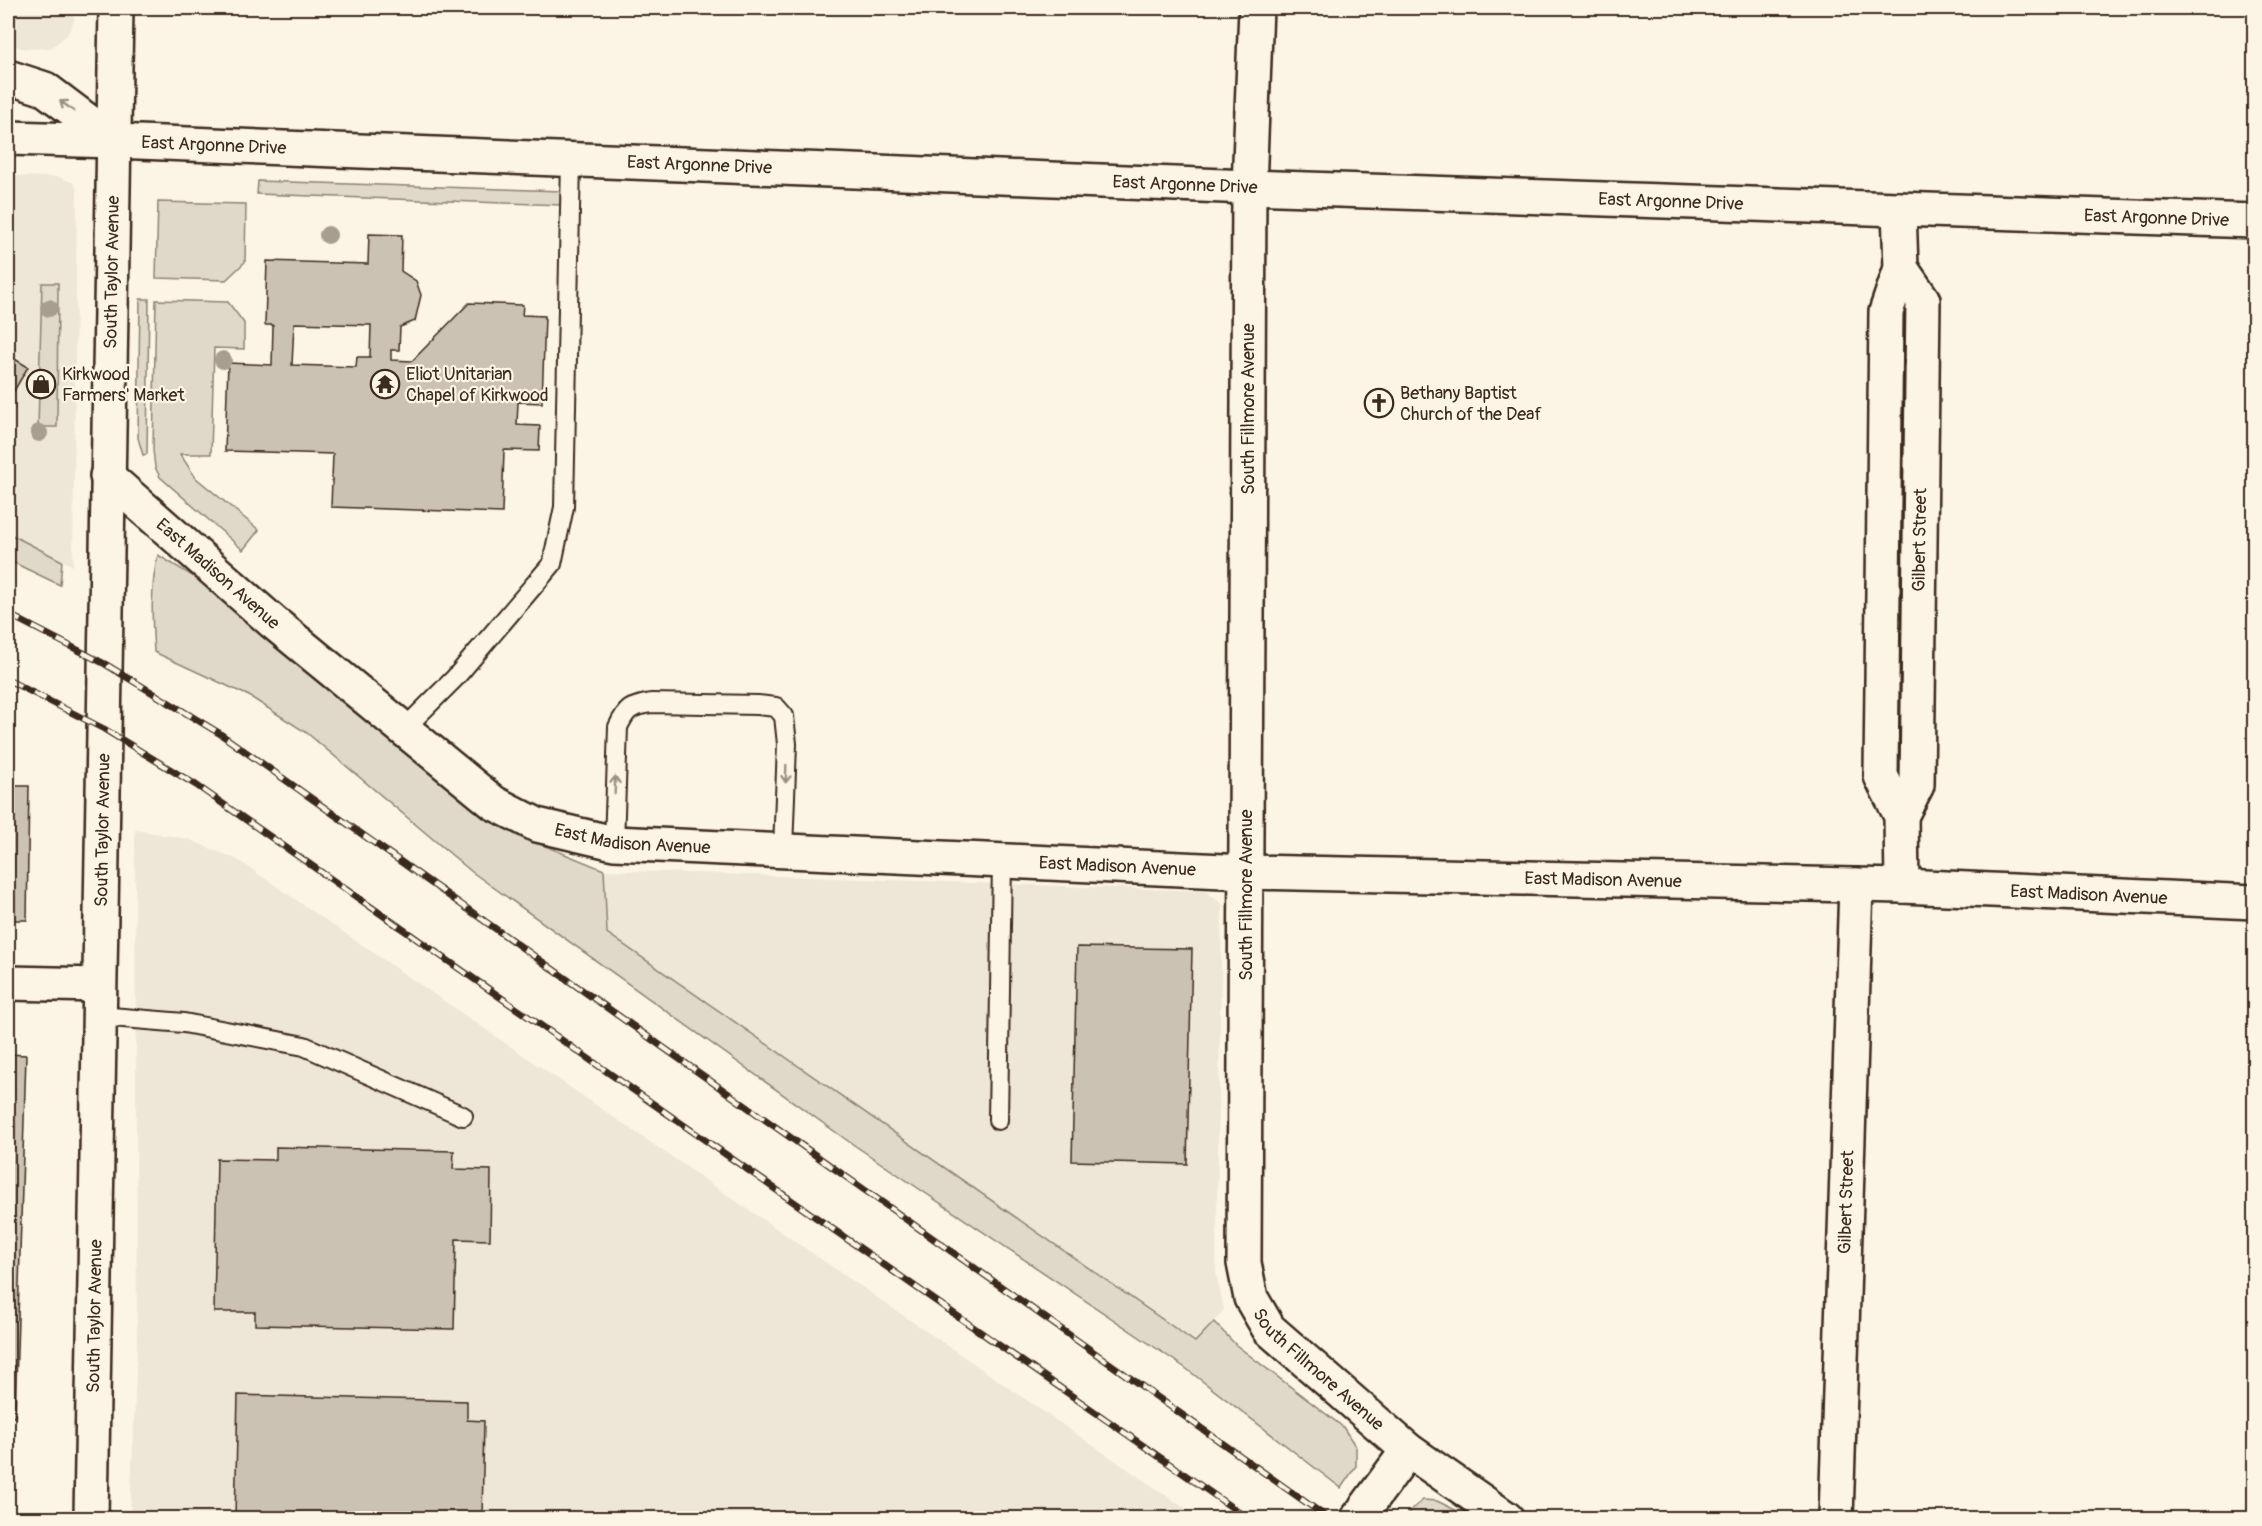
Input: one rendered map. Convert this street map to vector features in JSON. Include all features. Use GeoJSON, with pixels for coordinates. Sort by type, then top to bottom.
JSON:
{"type":"FeatureCollection","features":[{"type":"Feature","properties":{"kind":"street","name":"South Taylor Avenue"},"geometry":{"type":"LineString","coordinates":[[91,1518],[116,8]]}},
{"type":"Feature","properties":{"kind":"street","name":"South Fillmore Avenue"},"geometry":{"type":"LineString","coordinates":[[1256,8],[1249,187],[1244,1263],[1251,1298],[1269,1329],[1408,1450],[1506,1518]]}},
{"type":"Feature","properties":{"kind":"street","name":"East Argonne Drive"},"geometry":{"type":"LineString","coordinates":[[8,77],[45,89],[114,141]]}},
{"type":"Feature","properties":{"kind":"street","name":"East Argonne Drive"},"geometry":{"type":"LineString","coordinates":[[8,138],[1249,187],[2254,221]]}},
{"type":"Feature","properties":{"kind":"street","name":"Gilbert Street"},"geometry":{"type":"LineString","coordinates":[[1899,209],[1901,268],[1886,312],[1881,776],[1901,816],[1902,886]]}},
{"type":"Feature","properties":{"kind":"street","name":"East Madison Avenue"},"geometry":{"type":"LineString","coordinates":[[107,476],[273,622],[494,803],[537,825],[614,843],[1246,872],[1902,886],[2254,902]]}},
{"type":"Feature","properties":{"kind":"street","name":"Gilbert Street"},"geometry":{"type":"LineString","coordinates":[[1836,1518],[1856,885]]}},
{"type":"Feature","properties":{"kind":"street"},"geometry":{"type":"LineString","coordinates":[[8,983],[99,1000]]}},
{"type":"Feature","properties":{"kind":"street"},"geometry":{"type":"LineString","coordinates":[[1359,1518],[1408,1450]]}},
{"type":"Feature","properties":{"kind":"lane"},"geometry":{"type":"LineString","coordinates":[[404,729],[455,678],[552,564],[564,507],[571,160]]}},
{"type":"Feature","properties":{"kind":"lane"},"geometry":{"type":"LineString","coordinates":[[614,843],[618,728],[625,712],[634,706],[651,703],[746,704],[776,707],[784,716],[787,744],[783,850]]}},
{"type":"Feature","properties":{"kind":"lane"},"geometry":{"type":"LineString","coordinates":[[998,1120],[1002,861]]}},
{"type":"Feature","properties":{"kind":"lane"},"geometry":{"type":"LineString","coordinates":[[99,1000],[184,1023],[304,1046],[463,1116]]}},
{"type":"Feature","properties":{"kind":"shaded area"},"geometry":{"type":"Polygon","coordinates":[[[8,8],[74,8],[74,21],[67,35],[51,48],[27,49],[8,45],[8,8]]]}},
{"type":"Feature","properties":{"kind":"shaded area","name":"Kirkwood Farmers' Market"},"geometry":{"type":"Polygon","coordinates":[[[8,176],[59,177],[74,183],[77,191],[73,566],[8,533],[8,176]]]}},
{"type":"Feature","properties":{"kind":"shaded area"},"geometry":{"type":"Polygon","coordinates":[[[258,181],[562,191],[562,205],[257,194],[258,181]]]}},
{"type":"Feature","properties":{"kind":"shaded area"},"geometry":{"type":"Polygon","coordinates":[[[158,202],[246,204],[245,262],[226,280],[156,278],[158,202]]]}},
{"type":"Feature","properties":{"kind":"shaded area"},"geometry":{"type":"Polygon","coordinates":[[[42,283],[58,283],[57,427],[38,427],[42,283]]]}},
{"type":"Feature","properties":{"kind":"shaded area"},"geometry":{"type":"Polygon","coordinates":[[[140,299],[149,299],[147,454],[143,455],[138,438],[140,299]]]}},
{"type":"Feature","properties":{"kind":"shaded area"},"geometry":{"type":"Polygon","coordinates":[[[156,300],[228,302],[244,323],[244,349],[214,348],[211,454],[180,454],[196,478],[259,530],[243,550],[160,477],[155,467],[153,450],[156,300]]]}},
{"type":"Feature","properties":{"kind":"shaded area"},"geometry":{"type":"Polygon","coordinates":[[[8,533],[62,561],[60,585],[8,560],[8,533]]]}},
{"type":"Feature","properties":{"kind":"shaded area"},"geometry":{"type":"Polygon","coordinates":[[[158,555],[196,578],[477,809],[516,834],[604,870],[607,933],[1195,1342],[1214,1322],[1236,1345],[1343,1427],[1356,1447],[1356,1466],[1341,1488],[1184,1367],[848,1141],[472,872],[307,733],[249,696],[154,652],[153,591],[158,555]]]}},
{"type":"Feature","properties":{"kind":"shaded area"},"geometry":{"type":"Polygon","coordinates":[[[135,830],[188,839],[238,860],[1199,1518],[130,1518],[137,1346],[135,830]]]}},
{"type":"Feature","properties":{"kind":"shaded area"},"geometry":{"type":"Polygon","coordinates":[[[604,870],[1205,891],[1222,904],[1216,1273],[1224,1310],[1196,1342],[606,932],[604,870]]]}},
{"type":"Feature","properties":{"kind":"shaded area"},"geometry":{"type":"Polygon","coordinates":[[[1423,1500],[1437,1501],[1472,1518],[1406,1518],[1412,1509],[1423,1500]]]}},
{"type":"Feature","properties":{"kind":"building","name":"Eliot Unitarian Chapel of Kirkwood"},"geometry":{"type":"Polygon","coordinates":[[[369,234],[402,235],[401,271],[416,281],[421,295],[415,321],[400,327],[399,350],[391,350],[391,360],[412,361],[469,303],[523,305],[522,315],[545,316],[542,403],[518,402],[517,425],[540,426],[539,451],[504,450],[502,513],[331,507],[333,454],[225,451],[228,363],[272,365],[273,325],[265,325],[267,261],[368,264],[369,234]],[[294,323],[292,365],[356,367],[357,357],[370,357],[371,325],[294,323]]]}},
{"type":"Feature","properties":{"kind":"building"},"geometry":{"type":"Polygon","coordinates":[[[8,355],[28,367],[8,401],[8,355]]]}},
{"type":"Feature","properties":{"kind":"building"},"geometry":{"type":"Polygon","coordinates":[[[8,786],[29,786],[27,920],[8,920],[8,786]]]}},
{"type":"Feature","properties":{"kind":"building"},"geometry":{"type":"Polygon","coordinates":[[[1077,947],[1192,949],[1187,1164],[1072,1161],[1077,947]]]}},
{"type":"Feature","properties":{"kind":"building"},"geometry":{"type":"Polygon","coordinates":[[[8,1054],[26,1055],[15,1417],[8,1417],[8,1054]]]}},
{"type":"Feature","properties":{"kind":"building"},"geometry":{"type":"Polygon","coordinates":[[[276,1147],[454,1151],[453,1169],[491,1170],[490,1240],[456,1239],[454,1329],[255,1325],[255,1312],[214,1312],[217,1159],[276,1160],[276,1147]]]}},
{"type":"Feature","properties":{"kind":"building"},"geometry":{"type":"Polygon","coordinates":[[[238,1395],[467,1401],[467,1420],[484,1421],[482,1518],[235,1517],[238,1395]]]}},
{"type":"Feature","properties":{"kind":"building"},"geometry":{"type":"Polygon","coordinates":[[[8,1443],[13,1443],[11,1518],[8,1518],[8,1443]]]}},
{"type":"Feature","properties":{"kind":"railway"},"geometry":{"type":"LineString","coordinates":[[8,614],[105,664],[219,733],[1328,1518]]}},
{"type":"Feature","properties":{"kind":"railway"},"geometry":{"type":"LineString","coordinates":[[8,680],[104,729],[196,785],[1247,1518]]}},
{"type":"Feature","properties":{"kind":"place","name":"Kirkwood Farmers' Market"},"geometry":{"type":"Point","coordinates":[41,384]}},
{"type":"Feature","properties":{"kind":"place","name":"Eliot Unitarian Chapel of Kirkwood"},"geometry":{"type":"Point","coordinates":[385,384]}},
{"type":"Feature","properties":{"kind":"place","name":"Bethany Baptist Church of the Deaf"},"geometry":{"type":"Point","coordinates":[1379,403]}}]}
